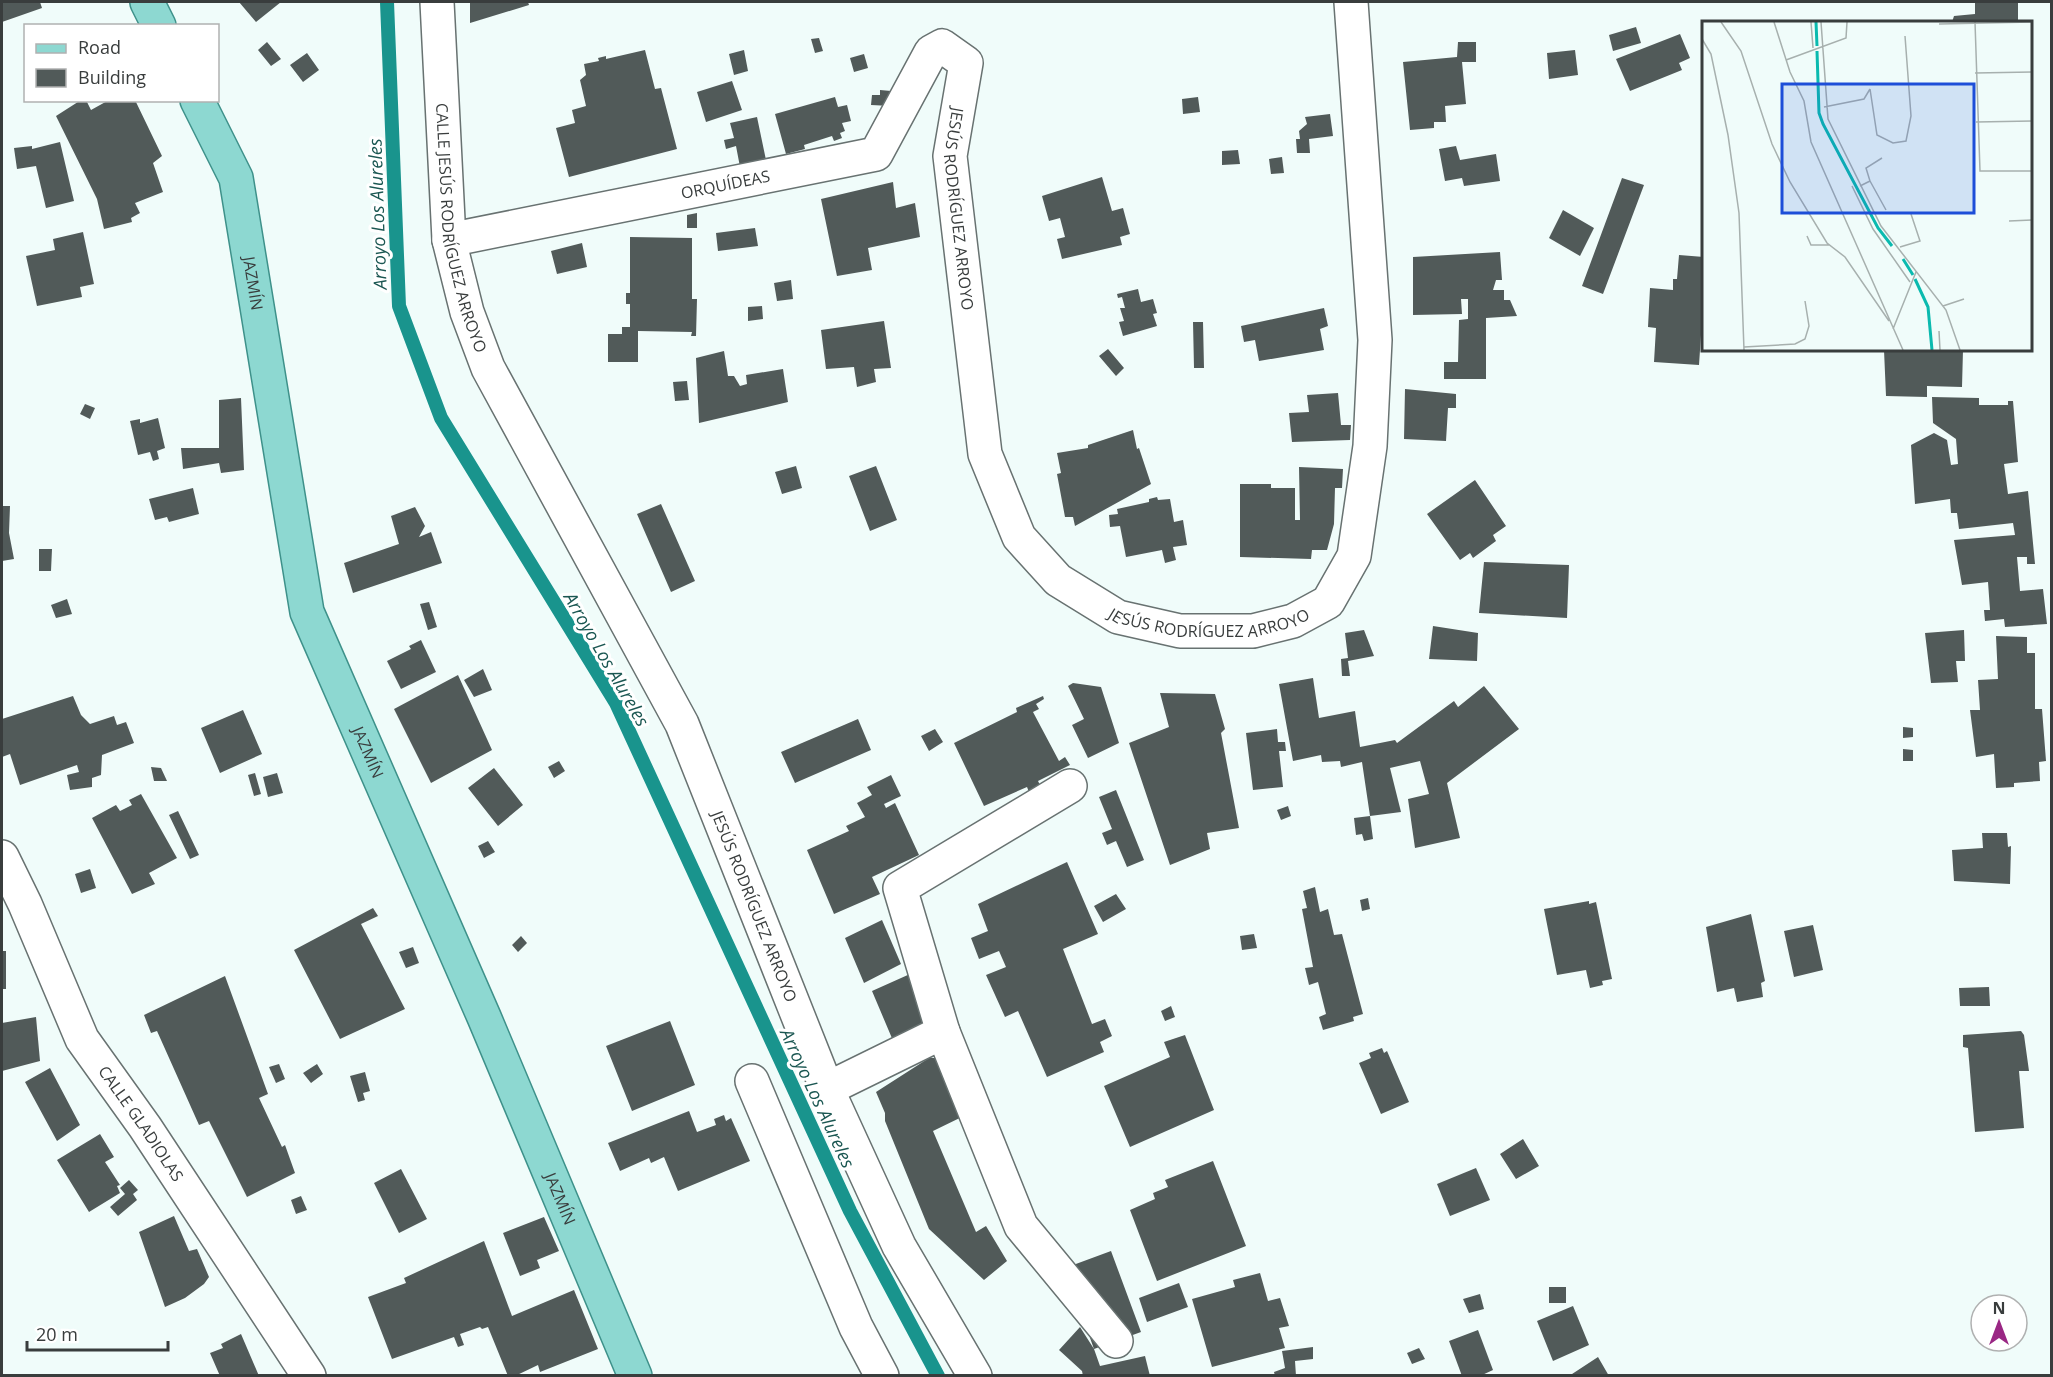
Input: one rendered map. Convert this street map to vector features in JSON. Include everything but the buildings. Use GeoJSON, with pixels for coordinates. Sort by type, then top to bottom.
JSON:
{"type":"FeatureCollection","features":[{"type":"Feature","properties":{"kind":"main road"},"geometry":{"type":"LineString","coordinates":[[147,2],[158,24]]}},
{"type":"Feature","properties":{"kind":"main road","name":"JAZMÍN"},"geometry":{"type":"LineString","coordinates":[[198,102],[236,178],[307,612],[484,1017],[635,1376]]}},
{"type":"Feature","properties":{"kind":"street","name":"CALLE JESÚS RODRÍGUEZ ARROYO"},"geometry":{"type":"LineString","coordinates":[[437,2],[448,240],[467,312],[488,368],[526,441]]}},
{"type":"Feature","properties":{"kind":"street","name":"JESÚS RODRÍGUEZ ARROYO"},"geometry":{"type":"LineString","coordinates":[[942,46],[966,63],[950,156],[985,454],[1019,537],[1058,580],[1118,617],[1180,631],[1253,631],[1293,621],[1328,602],[1354,556],[1370,446],[1375,340],[1351,2]]}},
{"type":"Feature","properties":{"kind":"street","name":"ORQUÍDEAS"},"geometry":{"type":"LineString","coordinates":[[448,240],[876,154],[931,52],[942,46]]}},
{"type":"Feature","properties":{"kind":"street","name":"JESÚS RODRÍGUEZ ARROYO"},"geometry":{"type":"LineString","coordinates":[[526,441],[682,724],[827,1089],[899,1246],[975,1376]]}},
{"type":"Feature","properties":{"kind":"street"},"geometry":{"type":"LineString","coordinates":[[1070,786],[900,888],[943,1032],[1022,1226],[1116,1341]]}},
{"type":"Feature","properties":{"kind":"street","name":"CALLE GLADIOLAS"},"geometry":{"type":"LineString","coordinates":[[2,856],[26,904],[82,1039],[146,1127],[309,1376]]}},
{"type":"Feature","properties":{"kind":"street"},"geometry":{"type":"LineString","coordinates":[[827,1089],[943,1032]]}},
{"type":"Feature","properties":{"kind":"street"},"geometry":{"type":"LineString","coordinates":[[752,1081],[856,1327],[882,1376]]}},
{"type":"Feature","properties":{"kind":"waterway","name":"Arroyo Los Alureles"},"geometry":{"type":"LineString","coordinates":[[387,2],[399,306],[441,418],[616,703],[850,1211],[938,1376]]}}]}
